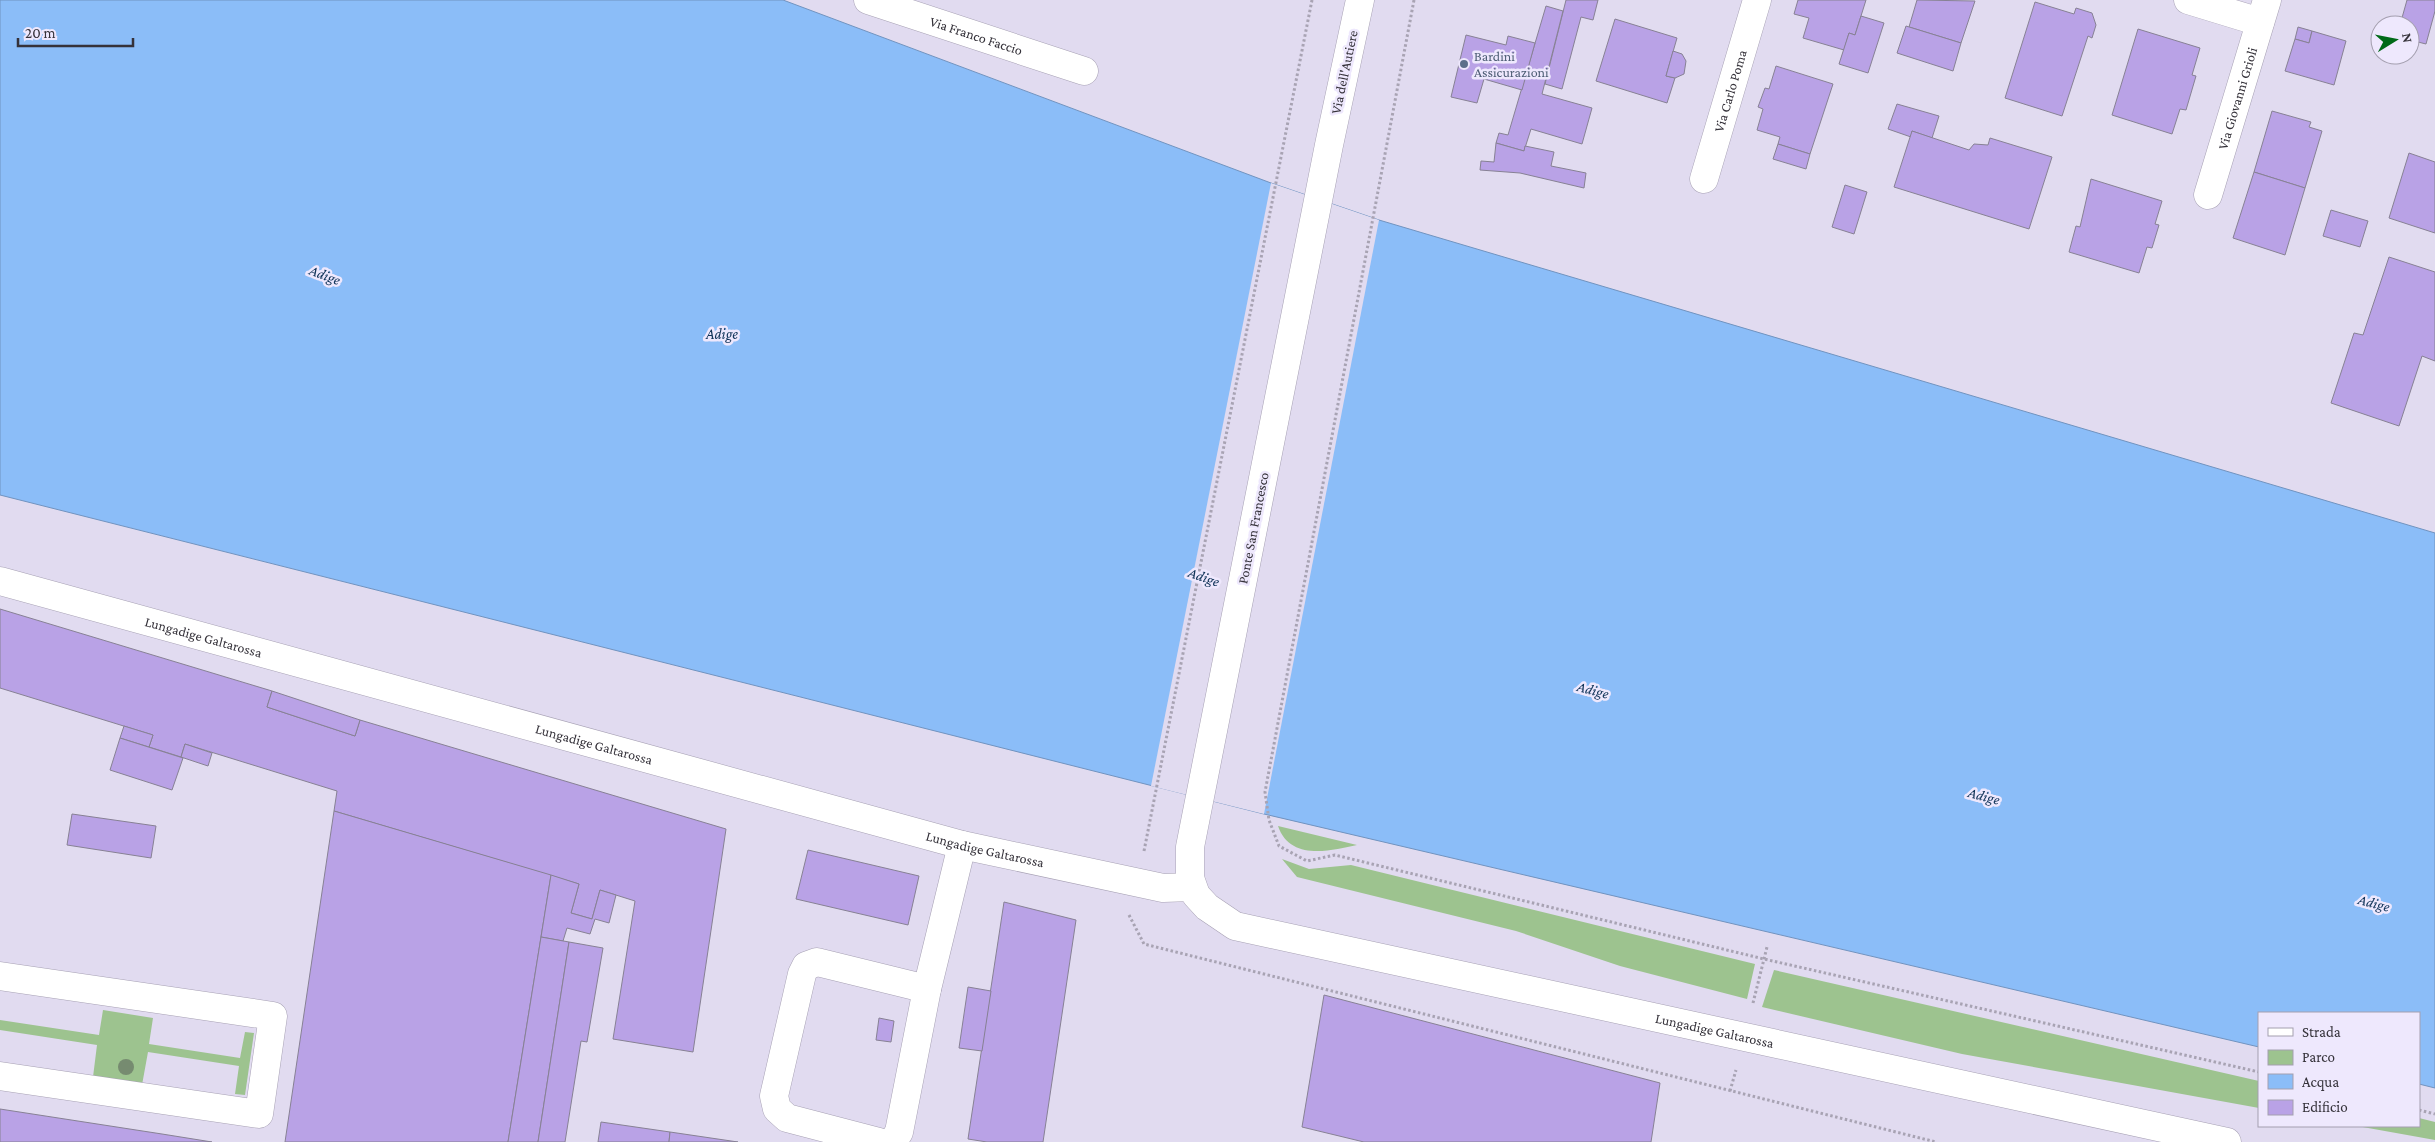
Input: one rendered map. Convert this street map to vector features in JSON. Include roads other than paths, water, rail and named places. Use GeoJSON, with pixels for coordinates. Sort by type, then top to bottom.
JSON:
{"type":"FeatureCollection","features":[{"type":"Feature","properties":{"kind":"main road","name":"Via Franco Faccio"},"geometry":{"type":"LineString","coordinates":[[868,0],[1084,71]]}},
{"type":"Feature","properties":{"kind":"main road","name":"Via dell'Autiere"},"geometry":{"type":"LineString","coordinates":[[1329,145],[1360,0]]}},
{"type":"Feature","properties":{"kind":"main road","name":"Via Carlo Poma"},"geometry":{"type":"LineString","coordinates":[[1704,180],[1757,0]]}},
{"type":"Feature","properties":{"kind":"main road"},"geometry":{"type":"LineString","coordinates":[[2188,0],[2264,11]]}},
{"type":"Feature","properties":{"kind":"main road","name":"Via Giovanni Grioli"},"geometry":{"type":"LineString","coordinates":[[2208,195],[2264,11]]}},
{"type":"Feature","properties":{"kind":"main road","name":"Ponte San Francesco"},"geometry":{"type":"LineString","coordinates":[[1200,897],[1190,878],[1190,847],[1329,145]]}},
{"type":"Feature","properties":{"kind":"main road","name":"Lungadige Galtarossa"},"geometry":{"type":"LineString","coordinates":[[0,581],[962,845],[1200,897],[1235,926],[1292,940],[1478,977],[2227,1142]]}},
{"type":"Feature","properties":{"kind":"main road"},"geometry":{"type":"LineString","coordinates":[[890,1142],[894,1140],[899,1132],[926,989],[962,845]]}},
{"type":"Feature","properties":{"kind":"main road"},"geometry":{"type":"LineString","coordinates":[[879,1142],[787,1118],[777,1109],[774,1096],[802,974],[806,966],[817,962],[926,989]]}},
{"type":"Feature","properties":{"kind":"main road"},"geometry":{"type":"LineString","coordinates":[[0,976],[273,1016],[258,1114],[0,1076]]}},
{"type":"Feature","properties":{"kind":"water","name":"Adige"},"geometry":{"type":"Polygon","coordinates":[[[0,0],[783,0],[1271,183],[1379,220],[2435,533],[2435,1088],[2420,1084],[2420,1012],[2258,1012],[2258,1047],[1264,814],[0,495],[0,0]]]}},
{"type":"Feature","properties":{"kind":"place","name":"Bardini Assicurazioni"},"geometry":{"type":"Point","coordinates":[1464,64]}}]}
